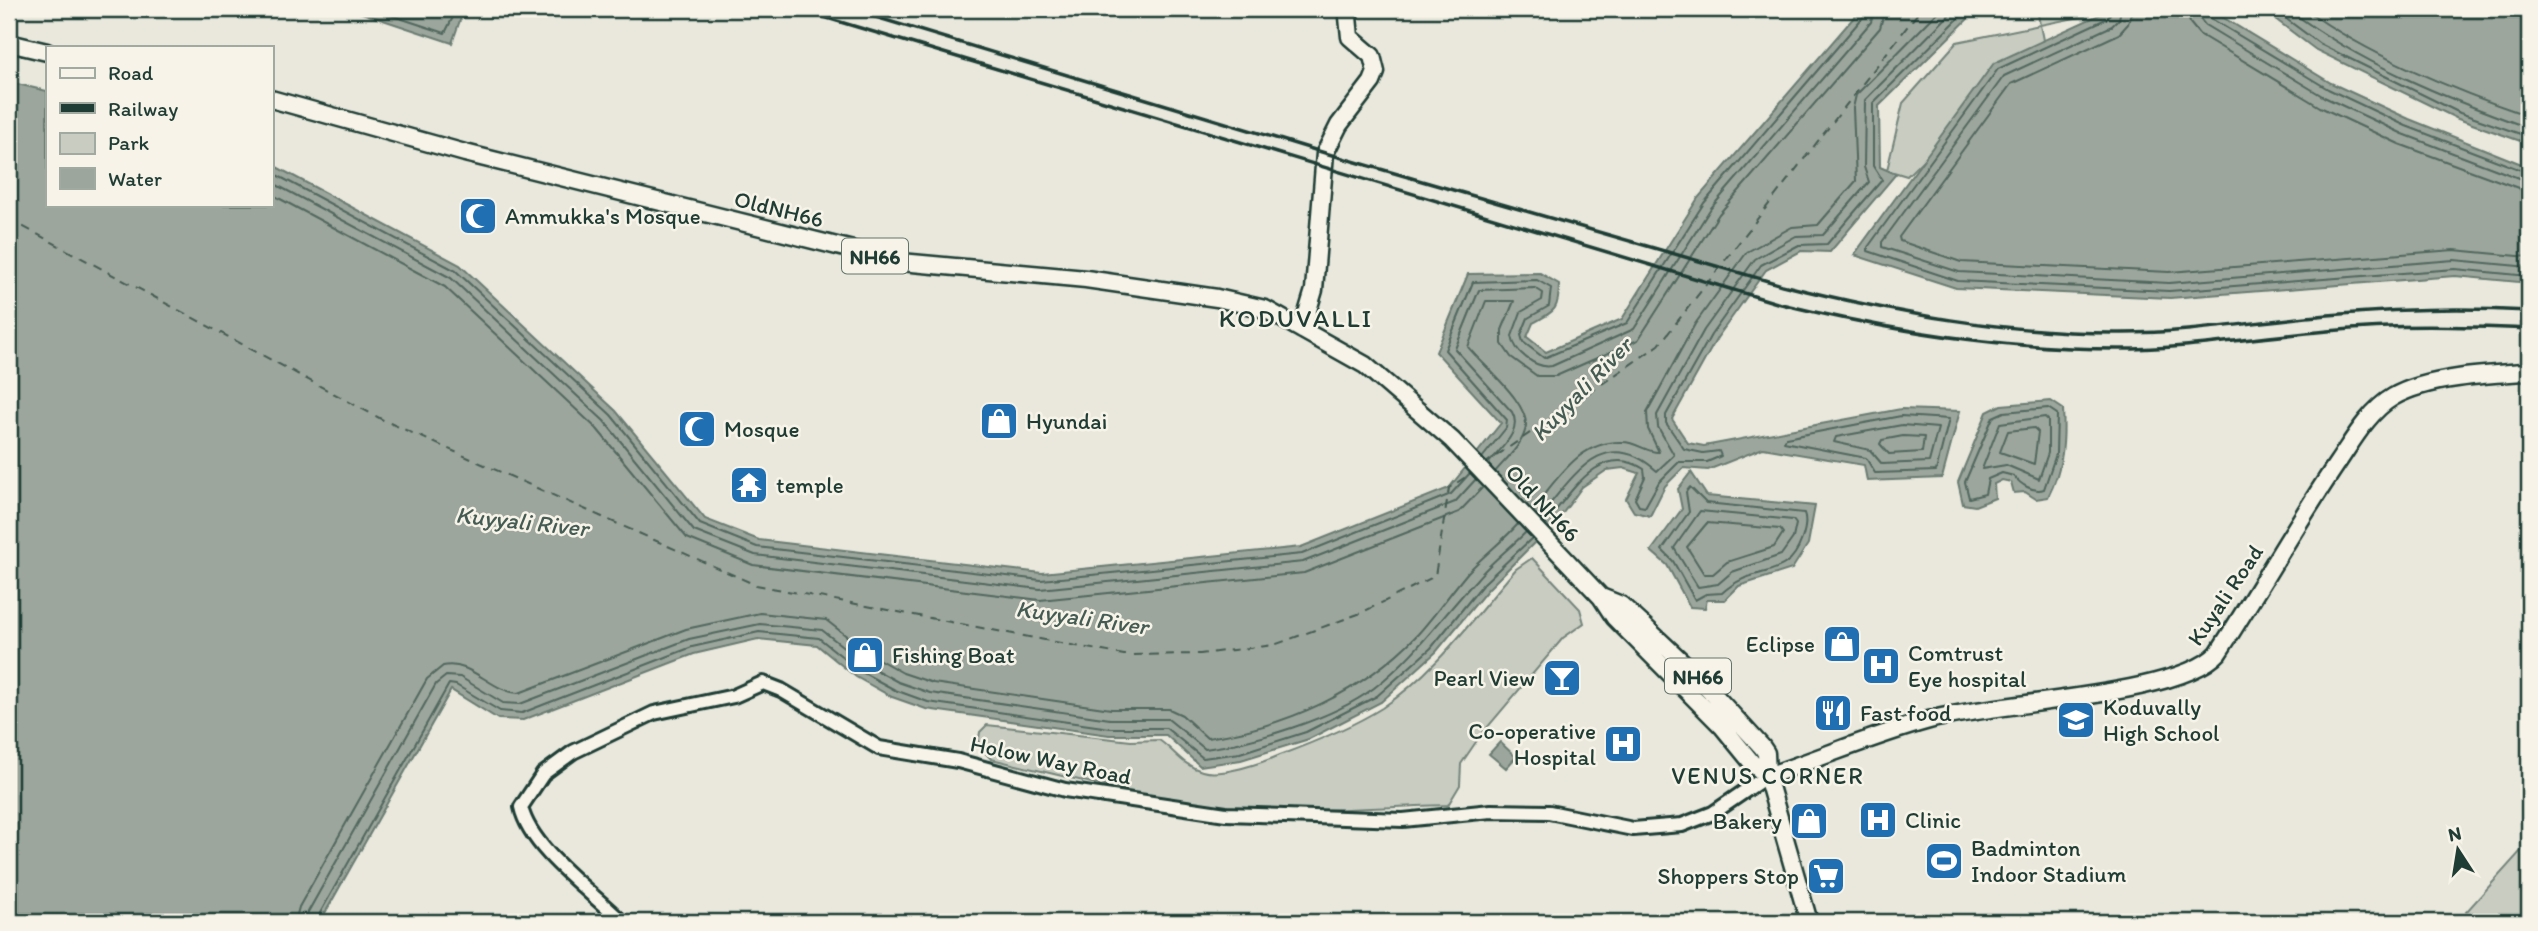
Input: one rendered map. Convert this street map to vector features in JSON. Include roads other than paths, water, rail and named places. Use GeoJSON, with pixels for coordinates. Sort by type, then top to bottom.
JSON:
{"type":"FeatureCollection","features":[{"type":"Feature","properties":{"kind":"main road"},"geometry":{"type":"LineString","coordinates":[[1302,330],[1314,290],[1325,153],[1331,139],[1372,82],[1376,72],[1372,56],[1350,37],[1348,17],[1352,9]]}},
{"type":"Feature","properties":{"kind":"main road"},"geometry":{"type":"LineString","coordinates":[[9,43],[46,52]]}},
{"type":"Feature","properties":{"kind":"main road","name":"OldNH66"},"geometry":{"type":"LineString","coordinates":[[273,100],[466,153],[901,262],[1086,279],[1229,300],[1265,309],[1365,365],[1452,440]]}},
{"type":"Feature","properties":{"kind":"main road","name":"Kuyali Road"},"geometry":{"type":"LineString","coordinates":[[1767,776],[1932,719],[2152,683],[2201,668],[2218,653],[2359,430],[2392,397],[2416,387],[2529,372]]}},
{"type":"Feature","properties":{"kind":"main road","name":"Old NH66"},"geometry":{"type":"LineString","coordinates":[[1452,440],[1601,597],[1621,605],[1726,705],[1762,747],[1767,776],[1809,922]]}},
{"type":"Feature","properties":{"kind":"street","name":"Holow Way Road"},"geometry":{"type":"LineString","coordinates":[[622,922],[537,839],[523,818],[521,807],[543,774],[573,752],[654,713],[734,696],[763,683],[781,690],[879,748],[958,761],[1065,790],[1226,814],[1403,820],[1491,811],[1549,812],[1633,828],[1682,825],[1713,813],[1767,776]]}},
{"type":"Feature","properties":{"kind":"water"},"geometry":{"type":"Polygon","coordinates":[[[350,9],[464,9],[452,43],[350,9]]]}},
{"type":"Feature","properties":{"kind":"water","name":"Kuyyali River"},"geometry":{"type":"Polygon","coordinates":[[[1861,9],[1978,9],[1879,106],[1880,167],[1896,174],[1830,252],[1801,251],[1766,270],[1717,338],[1672,419],[1688,443],[1704,446],[1901,409],[1960,411],[1942,478],[1867,481],[1864,465],[1763,448],[1708,470],[1683,468],[1665,486],[1650,516],[1634,512],[1626,499],[1639,473],[1623,468],[1607,470],[1582,487],[1560,517],[1488,589],[1436,652],[1381,702],[1309,739],[1241,760],[1200,766],[1166,735],[1109,735],[926,709],[892,697],[856,677],[817,645],[758,639],[694,654],[523,720],[498,719],[451,690],[320,922],[9,922],[9,82],[46,91],[46,206],[273,206],[273,165],[460,265],[616,411],[705,519],[759,540],[1042,573],[1301,547],[1449,488],[1501,423],[1436,352],[1468,274],[1540,273],[1559,284],[1557,305],[1546,316],[1533,323],[1527,337],[1546,352],[1622,319],[1698,198],[1861,9]]]}},
{"type":"Feature","properties":{"kind":"water"},"geometry":{"type":"Polygon","coordinates":[[[2112,9],[2209,9],[2331,83],[2409,119],[2529,167],[2529,283],[2455,276],[2170,298],[1956,288],[1854,255],[1994,63],[2112,9]]]}},
{"type":"Feature","properties":{"kind":"water"},"geometry":{"type":"Polygon","coordinates":[[[2262,9],[2529,9],[2529,144],[2458,119],[2316,50],[2262,9]]]}},
{"type":"Feature","properties":{"kind":"water"},"geometry":{"type":"Polygon","coordinates":[[[2051,401],[2063,409],[2064,432],[2060,465],[2048,497],[2036,499],[2025,492],[2014,493],[2011,482],[2002,480],[1994,484],[1995,498],[1975,506],[1963,504],[1958,482],[1987,412],[2001,405],[2051,401]]]}},
{"type":"Feature","properties":{"kind":"water"},"geometry":{"type":"Polygon","coordinates":[[[1691,472],[1707,496],[1815,506],[1808,544],[1792,569],[1739,586],[1725,600],[1707,600],[1705,608],[1690,607],[1667,565],[1651,551],[1682,509],[1678,489],[1691,472]]]}},
{"type":"Feature","properties":{"kind":"water"},"geometry":{"type":"Polygon","coordinates":[[[1500,742],[1516,757],[1506,768],[1489,754],[1500,742]]]}},
{"type":"Feature","properties":{"kind":"railway"},"geometry":{"type":"LineString","coordinates":[[797,9],[1777,303],[1904,330],[2031,346],[2117,349],[2197,345],[2378,327],[2529,329]]}},
{"type":"Feature","properties":{"kind":"railway"},"geometry":{"type":"LineString","coordinates":[[849,9],[1325,153],[1782,285],[1908,313],[1993,326],[2122,333],[2199,329],[2378,311],[2529,311]]}},
{"type":"Feature","properties":{"kind":"place","name":"Ammukka's Mosque"},"geometry":{"type":"Point","coordinates":[478,216]}},
{"type":"Feature","properties":{"kind":"place","name":"Hyundai"},"geometry":{"type":"Point","coordinates":[999,421]}},
{"type":"Feature","properties":{"kind":"place","name":"Mosque"},"geometry":{"type":"Point","coordinates":[697,429]}},
{"type":"Feature","properties":{"kind":"place","name":"temple"},"geometry":{"type":"Point","coordinates":[749,485]}},
{"type":"Feature","properties":{"kind":"place","name":"Eclipse"},"geometry":{"type":"Point","coordinates":[1842,644]}},
{"type":"Feature","properties":{"kind":"place","name":"Fishing Boat"},"geometry":{"type":"Point","coordinates":[865,655]}},
{"type":"Feature","properties":{"kind":"place","name":"Comtrust Eye hospital"},"geometry":{"type":"Point","coordinates":[1881,666]}},
{"type":"Feature","properties":{"kind":"place","name":"Pearl View"},"geometry":{"type":"Point","coordinates":[1562,678]}},
{"type":"Feature","properties":{"kind":"place","name":"Fast food"},"geometry":{"type":"Point","coordinates":[1833,713]}},
{"type":"Feature","properties":{"kind":"place","name":"Koduvally High School"},"geometry":{"type":"Point","coordinates":[2076,720]}},
{"type":"Feature","properties":{"kind":"place","name":"Co-operative Hospital"},"geometry":{"type":"Point","coordinates":[1623,744]}},
{"type":"Feature","properties":{"kind":"place","name":"Clinic"},"geometry":{"type":"Point","coordinates":[1878,820]}},
{"type":"Feature","properties":{"kind":"place","name":"Bakery"},"geometry":{"type":"Point","coordinates":[1809,821]}},
{"type":"Feature","properties":{"kind":"place","name":"Badminton Indoor Stadium"},"geometry":{"type":"Point","coordinates":[1944,861]}},
{"type":"Feature","properties":{"kind":"place","name":"Shoppers Stop"},"geometry":{"type":"Point","coordinates":[1826,876]}},
{"type":"Feature","properties":{"kind":"district","name":"KODUVALLI"},"geometry":{"type":"Point","coordinates":[1296,318]}},
{"type":"Feature","properties":{"kind":"district","name":"VENUS CORNER"},"geometry":{"type":"Point","coordinates":[1768,775]}}]}
